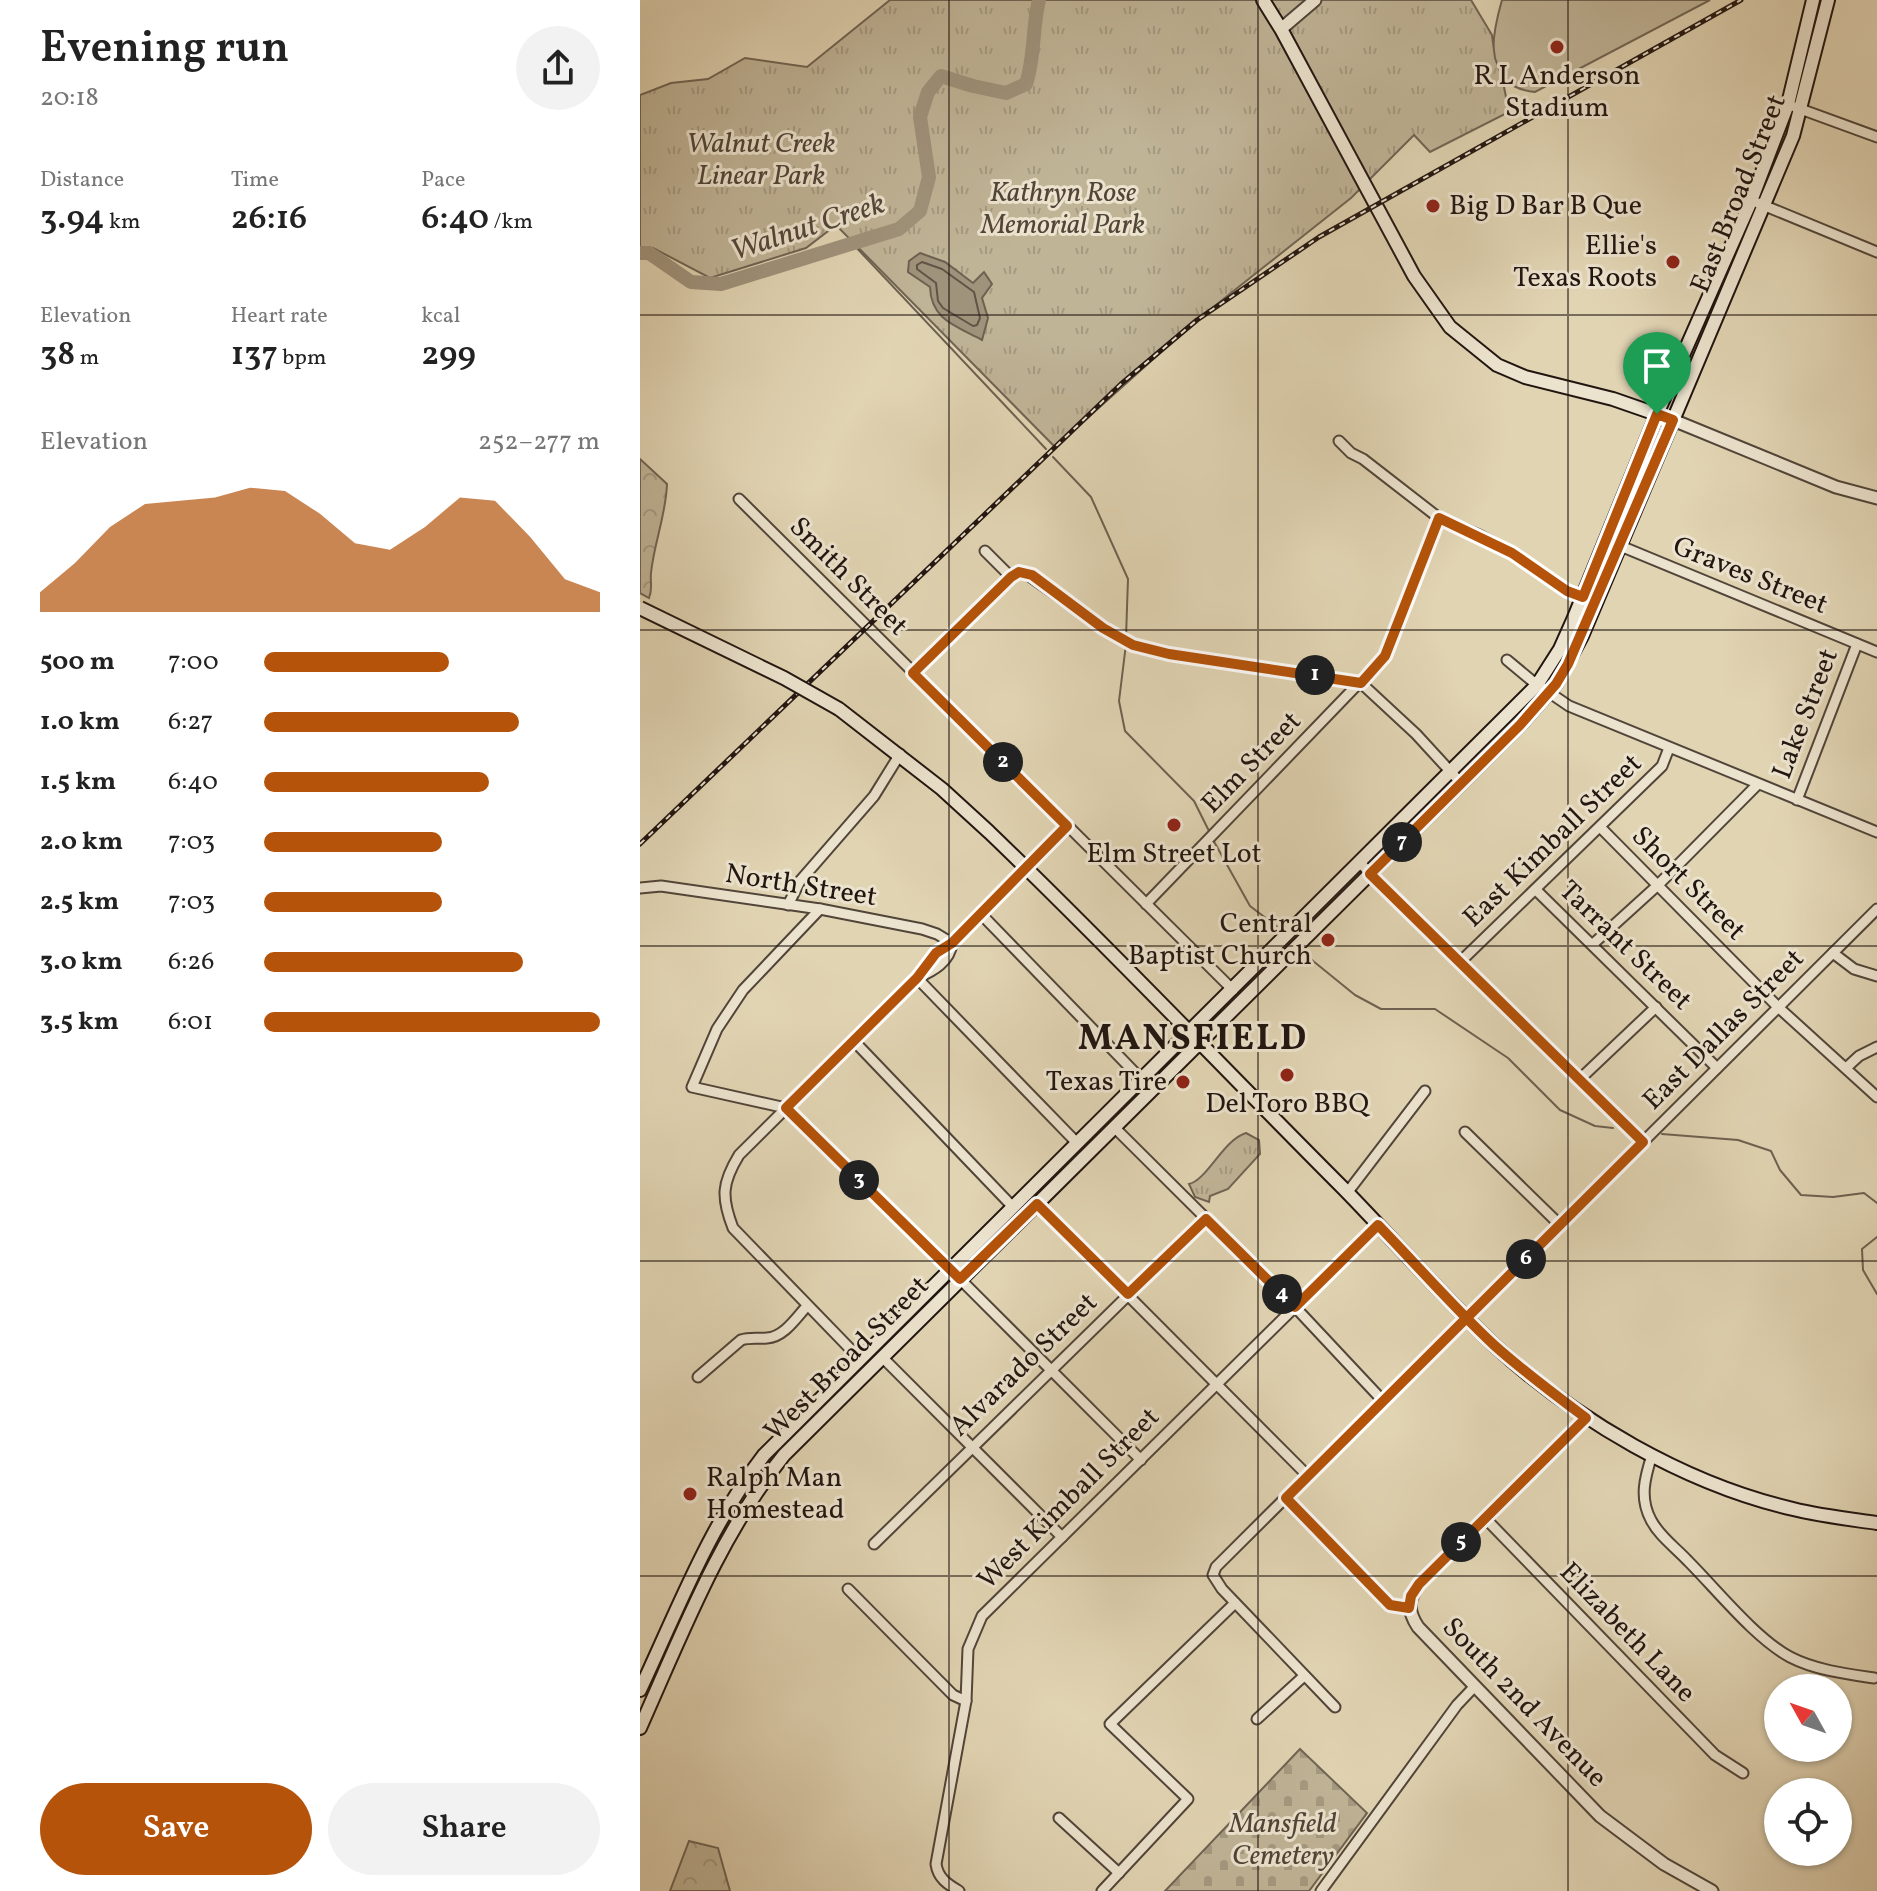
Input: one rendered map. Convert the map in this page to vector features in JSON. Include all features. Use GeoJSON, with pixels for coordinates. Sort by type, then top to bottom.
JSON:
{"type":"FeatureCollection","features":[{"type":"Feature","properties":{"kind":"main road"},"geometry":{"type":"LineString","coordinates":[[1263,0],[1414,276],[1450,327],[1497,365],[1525,377],[1613,399],[1673,420]]}},
{"type":"Feature","properties":{"kind":"main road","name":"East Broad Street"},"geometry":{"type":"LineString","coordinates":[[1199,1044],[1520,725],[1542,689],[1657,414],[1751,201],[1788,104],[1813,0]]}},
{"type":"Feature","properties":{"kind":"main road","name":"East Broad Street"},"geometry":{"type":"LineString","coordinates":[[1189,1034],[1451,773],[1542,689],[1574,654],[1802,109],[1828,0]]}},
{"type":"Feature","properties":{"kind":"main road"},"geometry":{"type":"LineString","coordinates":[[1710,294],[1723,300]]}},
{"type":"Feature","properties":{"kind":"main road"},"geometry":{"type":"LineString","coordinates":[[640,608],[784,678],[839,709],[952,796],[1027,868],[1467,1318],[1514,1362],[1586,1418],[1652,1455],[1741,1493],[1794,1509],[1877,1523]]}},
{"type":"Feature","properties":{"kind":"main road"},"geometry":{"type":"LineString","coordinates":[[1306,918],[1316,928]]}},
{"type":"Feature","properties":{"kind":"main road"},"geometry":{"type":"LineString","coordinates":[[1265,958],[1275,968]]}},
{"type":"Feature","properties":{"kind":"main road","name":"West Broad Street"},"geometry":{"type":"LineString","coordinates":[[640,1728],[719,1553],[739,1516],[784,1455],[949,1269],[1189,1034]]}},
{"type":"Feature","properties":{"kind":"main road","name":"West Broad Street"},"geometry":{"type":"LineString","coordinates":[[640,1690],[708,1541],[727,1508],[772,1446],[864,1364],[882,1357],[1199,1044]]}},
{"type":"Feature","properties":{"kind":"main road"},"geometry":{"type":"LineString","coordinates":[[1104,1117],[1114,1127]]}},
{"type":"Feature","properties":{"kind":"main road"},"geometry":{"type":"LineString","coordinates":[[949,1269],[960,1279]]}},
{"type":"Feature","properties":{"kind":"main road"},"geometry":{"type":"LineString","coordinates":[[727,1508],[739,1516]]}},
{"type":"Feature","properties":{"kind":"main road"},"geometry":{"type":"LineString","coordinates":[[662,1641],[676,1647]]}},
{"type":"Feature","properties":{"kind":"street"},"geometry":{"type":"LineString","coordinates":[[1281,29],[1315,0]]}},
{"type":"Feature","properties":{"kind":"street"},"geometry":{"type":"LineString","coordinates":[[1788,104],[1877,137]]}},
{"type":"Feature","properties":{"kind":"street"},"geometry":{"type":"LineString","coordinates":[[1751,201],[1877,252]]}},
{"type":"Feature","properties":{"kind":"street"},"geometry":{"type":"LineString","coordinates":[[1673,420],[1836,487],[1877,498]]}},
{"type":"Feature","properties":{"kind":"street"},"geometry":{"type":"LineString","coordinates":[[1339,441],[1439,518],[1501,547],[1567,591],[1596,602]]}},
{"type":"Feature","properties":{"kind":"street","name":"Smith Street"},"geometry":{"type":"LineString","coordinates":[[739,499],[1233,990]]}},
{"type":"Feature","properties":{"kind":"street","name":"Elm Street"},"geometry":{"type":"LineString","coordinates":[[1146,904],[1385,656],[1439,518]]}},
{"type":"Feature","properties":{"kind":"street","name":"Graves Street"},"geometry":{"type":"LineString","coordinates":[[1606,540],[1877,652]]}},
{"type":"Feature","properties":{"kind":"street"},"geometry":{"type":"LineString","coordinates":[[985,551],[1011,577]]}},
{"type":"Feature","properties":{"kind":"street"},"geometry":{"type":"LineString","coordinates":[[913,673],[1019,572],[1032,575],[1103,628],[1146,648],[1361,683],[1416,734],[1461,783]]}},
{"type":"Feature","properties":{"kind":"street","name":"Lake Street"},"geometry":{"type":"LineString","coordinates":[[1797,800],[1857,644]]}},
{"type":"Feature","properties":{"kind":"street"},"geometry":{"type":"LineString","coordinates":[[1507,660],[1542,689],[1569,706],[1877,832]]}},
{"type":"Feature","properties":{"kind":"street","name":"East Kimball Street"},"geometry":{"type":"LineString","coordinates":[[1460,962],[1662,766],[1669,748]]}},
{"type":"Feature","properties":{"kind":"street"},"geometry":{"type":"LineString","coordinates":[[788,905],[800,881],[874,796],[900,754]]}},
{"type":"Feature","properties":{"kind":"street","name":"Lake Street"},"geometry":{"type":"LineString","coordinates":[[1593,944],[1658,885],[1758,784]]}},
{"type":"Feature","properties":{"kind":"street"},"geometry":{"type":"LineString","coordinates":[[864,1364],[733,1228],[723,1203],[727,1178],[739,1155],[917,978],[936,953],[952,943],[1067,826]]}},
{"type":"Feature","properties":{"kind":"street","name":"Short Street"},"geometry":{"type":"LineString","coordinates":[[1600,827],[1778,1007],[1877,1097]]}},
{"type":"Feature","properties":{"kind":"street"},"geometry":{"type":"LineString","coordinates":[[1360,863],[1643,1142]]}},
{"type":"Feature","properties":{"kind":"street","name":"North Street"},"geometry":{"type":"LineString","coordinates":[[640,888],[661,886],[820,909],[922,929],[952,943]]}},
{"type":"Feature","properties":{"kind":"street","name":"Tarrant Street"},"geometry":{"type":"LineString","coordinates":[[1536,890],[1717,1068]]}},
{"type":"Feature","properties":{"kind":"street"},"geometry":{"type":"LineString","coordinates":[[820,909],[743,990],[717,1029],[692,1087],[786,1108],[949,1269]]}},
{"type":"Feature","properties":{"kind":"street","name":"East Dallas Street"},"geometry":{"type":"LineString","coordinates":[[1235,1603],[1213,1575],[1224,1558],[1877,909]]}},
{"type":"Feature","properties":{"kind":"street"},"geometry":{"type":"LineString","coordinates":[[981,914],[1142,1080]]}},
{"type":"Feature","properties":{"kind":"street"},"geometry":{"type":"LineString","coordinates":[[1833,953],[1854,969],[1877,976]]}},
{"type":"Feature","properties":{"kind":"street"},"geometry":{"type":"LineString","coordinates":[[917,978],[1077,1143]]}},
{"type":"Feature","properties":{"kind":"street"},"geometry":{"type":"LineString","coordinates":[[1580,1079],[1656,1007]]}},
{"type":"Feature","properties":{"kind":"street"},"geometry":{"type":"LineString","coordinates":[[854,1041],[1012,1206]]}},
{"type":"Feature","properties":{"kind":"street"},"geometry":{"type":"LineString","coordinates":[[1846,1068],[1859,1056],[1877,1047]]}},
{"type":"Feature","properties":{"kind":"street"},"geometry":{"type":"LineString","coordinates":[[1347,1193],[1425,1091]]}},
{"type":"Feature","properties":{"kind":"street"},"geometry":{"type":"LineString","coordinates":[[1114,1127],[1295,1307],[1384,1402]]}},
{"type":"Feature","properties":{"kind":"street"},"geometry":{"type":"LineString","coordinates":[[1465,1132],[1560,1225]]}},
{"type":"Feature","properties":{"kind":"street"},"geometry":{"type":"LineString","coordinates":[[1037,1204],[1308,1476]]}},
{"type":"Feature","properties":{"kind":"street","name":"Alvarado Street"},"geometry":{"type":"LineString","coordinates":[[874,1544],[1206,1219]]}},
{"type":"Feature","properties":{"kind":"street","name":"West Kimball Street"},"geometry":{"type":"LineString","coordinates":[[959,1891],[940,1876],[936,1864],[966,1701],[968,1649],[982,1616],[1378,1225]]}},
{"type":"Feature","properties":{"kind":"street"},"geometry":{"type":"LineString","coordinates":[[960,1279],[1141,1460]]}},
{"type":"Feature","properties":{"kind":"street"},"geometry":{"type":"LineString","coordinates":[[698,1377],[741,1340],[749,1337],[772,1338],[807,1306]]}},
{"type":"Feature","properties":{"kind":"street"},"geometry":{"type":"LineString","coordinates":[[882,1357],[1062,1537]]}},
{"type":"Feature","properties":{"kind":"street"},"geometry":{"type":"LineString","coordinates":[[1409,1608],[1411,1596],[1419,1584],[1586,1418]]}},
{"type":"Feature","properties":{"kind":"street"},"geometry":{"type":"LineString","coordinates":[[1652,1455],[1644,1491],[1650,1519],[1773,1647],[1793,1659],[1874,1678]]}},
{"type":"Feature","properties":{"kind":"street","name":"South 2nd Avenue"},"geometry":{"type":"LineString","coordinates":[[1286,1498],[1390,1605],[1409,1608],[1418,1627],[1618,1831],[1664,1864],[1712,1891]]}},
{"type":"Feature","properties":{"kind":"street","name":"Elizabeth Lane"},"geometry":{"type":"LineString","coordinates":[[1485,1518],[1715,1755],[1743,1773]]}},
{"type":"Feature","properties":{"kind":"street"},"geometry":{"type":"LineString","coordinates":[[848,1589],[953,1695],[966,1701]]}},
{"type":"Feature","properties":{"kind":"street"},"geometry":{"type":"LineString","coordinates":[[1102,1891],[1188,1799],[1110,1724],[1235,1603],[1335,1707]]}},
{"type":"Feature","properties":{"kind":"street"},"geometry":{"type":"LineString","coordinates":[[1257,1719],[1304,1676]]}},
{"type":"Feature","properties":{"kind":"street"},"geometry":{"type":"LineString","coordinates":[[1321,1891],[1457,1705],[1475,1686]]}},
{"type":"Feature","properties":{"kind":"street"},"geometry":{"type":"LineString","coordinates":[[1059,1818],[1119,1873]]}},
{"type":"Feature","properties":{"kind":"green space","name":"Kathryn Rose Memorial Park"},"geometry":{"type":"Polygon","coordinates":[[[890,0],[1471,0],[1492,35],[1509,112],[1430,152],[1414,135],[1351,198],[1197,320],[1055,447],[836,225],[806,248],[710,278],[653,248],[640,247],[640,95],[671,83],[708,79],[745,58],[807,67],[890,0]]]}},
{"type":"Feature","properties":{"kind":"green space","name":"R L Anderson Stadium"},"geometry":{"type":"Polygon","coordinates":[[[1502,0],[1710,0],[1535,92],[1518,88],[1498,70],[1493,44],[1502,0]]]}},
{"type":"Feature","properties":{"kind":"green space"},"geometry":{"type":"Polygon","coordinates":[[[640,459],[667,484],[649,598],[640,593],[640,459]]]}},
{"type":"Feature","properties":{"kind":"green space"},"geometry":{"type":"Polygon","coordinates":[[[1246,1133],[1259,1140],[1260,1154],[1228,1189],[1210,1196],[1209,1202],[1195,1197],[1189,1184],[1202,1175],[1230,1143],[1246,1133]]]}},
{"type":"Feature","properties":{"kind":"green space","name":"Mansfield Cemetery"},"geometry":{"type":"Polygon","coordinates":[[[1300,1749],[1367,1813],[1309,1891],[1165,1891],[1300,1749]]]}},
{"type":"Feature","properties":{"kind":"green space"},"geometry":{"type":"Polygon","coordinates":[[[689,1841],[718,1848],[730,1891],[670,1891],[689,1841]]]}},
{"type":"Feature","properties":{"kind":"water"},"geometry":{"type":"Polygon","coordinates":[[[920,253],[945,262],[973,283],[984,272],[992,284],[982,298],[988,318],[982,340],[940,315],[931,298],[930,287],[908,272],[909,261],[920,253]]]}},
{"type":"Feature","properties":{"kind":"waterway","name":"Walnut Creek"},"geometry":{"type":"LineString","coordinates":[[640,253],[649,253],[691,282],[721,284],[899,229],[920,211],[929,177],[920,117],[928,92],[941,76],[1006,93],[1026,84],[1039,0]]}},
{"type":"Feature","properties":{"kind":"waterway"},"geometry":{"type":"LineString","coordinates":[[852,243],[1046,449]]}},
{"type":"Feature","properties":{"kind":"waterway"},"geometry":{"type":"LineString","coordinates":[[1053,457],[1091,497],[1128,579],[1126,637]]}},
{"type":"Feature","properties":{"kind":"waterway"},"geometry":{"type":"LineString","coordinates":[[1126,644],[1119,701],[1125,731],[1194,801],[1210,833]]}},
{"type":"Feature","properties":{"kind":"waterway"},"geometry":{"type":"LineString","coordinates":[[1212,838],[1250,906],[1280,929]]}},
{"type":"Feature","properties":{"kind":"waterway"},"geometry":{"type":"LineString","coordinates":[[1302,952],[1355,995],[1381,1009],[1435,1009],[1508,1058],[1560,1110],[1595,1126],[1613,1128]]}},
{"type":"Feature","properties":{"kind":"waterway"},"geometry":{"type":"LineString","coordinates":[[1662,1134],[1738,1140],[1771,1151],[1780,1170],[1801,1195],[1833,1197],[1864,1193],[1877,1203]]}},
{"type":"Feature","properties":{"kind":"waterway"},"geometry":{"type":"LineString","coordinates":[[1877,1237],[1862,1249],[1863,1270],[1877,1294]]}},
{"type":"Feature","properties":{"kind":"railway"},"geometry":{"type":"LineString","coordinates":[[640,844],[1121,384],[1197,320],[1319,237],[1741,0]]}},
{"type":"Feature","properties":{"kind":"place","name":"R L Anderson Stadium"},"geometry":{"type":"Point","coordinates":[1557,47]}},
{"type":"Feature","properties":{"kind":"place","name":"Big D Bar B Que"},"geometry":{"type":"Point","coordinates":[1433,206]}},
{"type":"Feature","properties":{"kind":"place","name":"Ellie's Texas Roots"},"geometry":{"type":"Point","coordinates":[1673,262]}},
{"type":"Feature","properties":{"kind":"place","name":"Elm Street Lot"},"geometry":{"type":"Point","coordinates":[1174,825]}},
{"type":"Feature","properties":{"kind":"place","name":"Central Baptist Church"},"geometry":{"type":"Point","coordinates":[1328,940]}},
{"type":"Feature","properties":{"kind":"place","name":"Del Toro BBQ"},"geometry":{"type":"Point","coordinates":[1287,1075]}},
{"type":"Feature","properties":{"kind":"place","name":"Texas Tire"},"geometry":{"type":"Point","coordinates":[1183,1082]}},
{"type":"Feature","properties":{"kind":"place","name":"Ralph Man Homestead"},"geometry":{"type":"Point","coordinates":[690,1494]}},
{"type":"Feature","properties":{"kind":"district","name":"MANSFIELD"},"geometry":{"type":"Point","coordinates":[1193,1040]}},
{"type":"Feature","properties":{"kind":"route"},"geometry":{"type":"LineString","coordinates":[[1657,414],[1583,597],[1567,591],[1512,553],[1439,518],[1396,634],[1385,656],[1361,683],[1169,654],[1133,645],[1113,635],[1032,575],[1019,572],[1011,577],[913,673],[1067,826],[952,943],[927,962],[917,978],[786,1108],[960,1279],[1037,1204],[1128,1294],[1206,1219],[1295,1307],[1378,1225],[1467,1318],[1494,1344],[1586,1418],[1419,1584],[1411,1596],[1409,1608],[1390,1605],[1286,1498],[1389,1397],[1467,1318],[1643,1142],[1370,874],[1520,725],[1556,684],[1582,636],[1673,420],[1657,414]]}},
{"type":"Feature","properties":{"kind":"park label","name":"Walnut Creek Linear Park"},"geometry":{"type":"Point","coordinates":[761,160]}}]}
